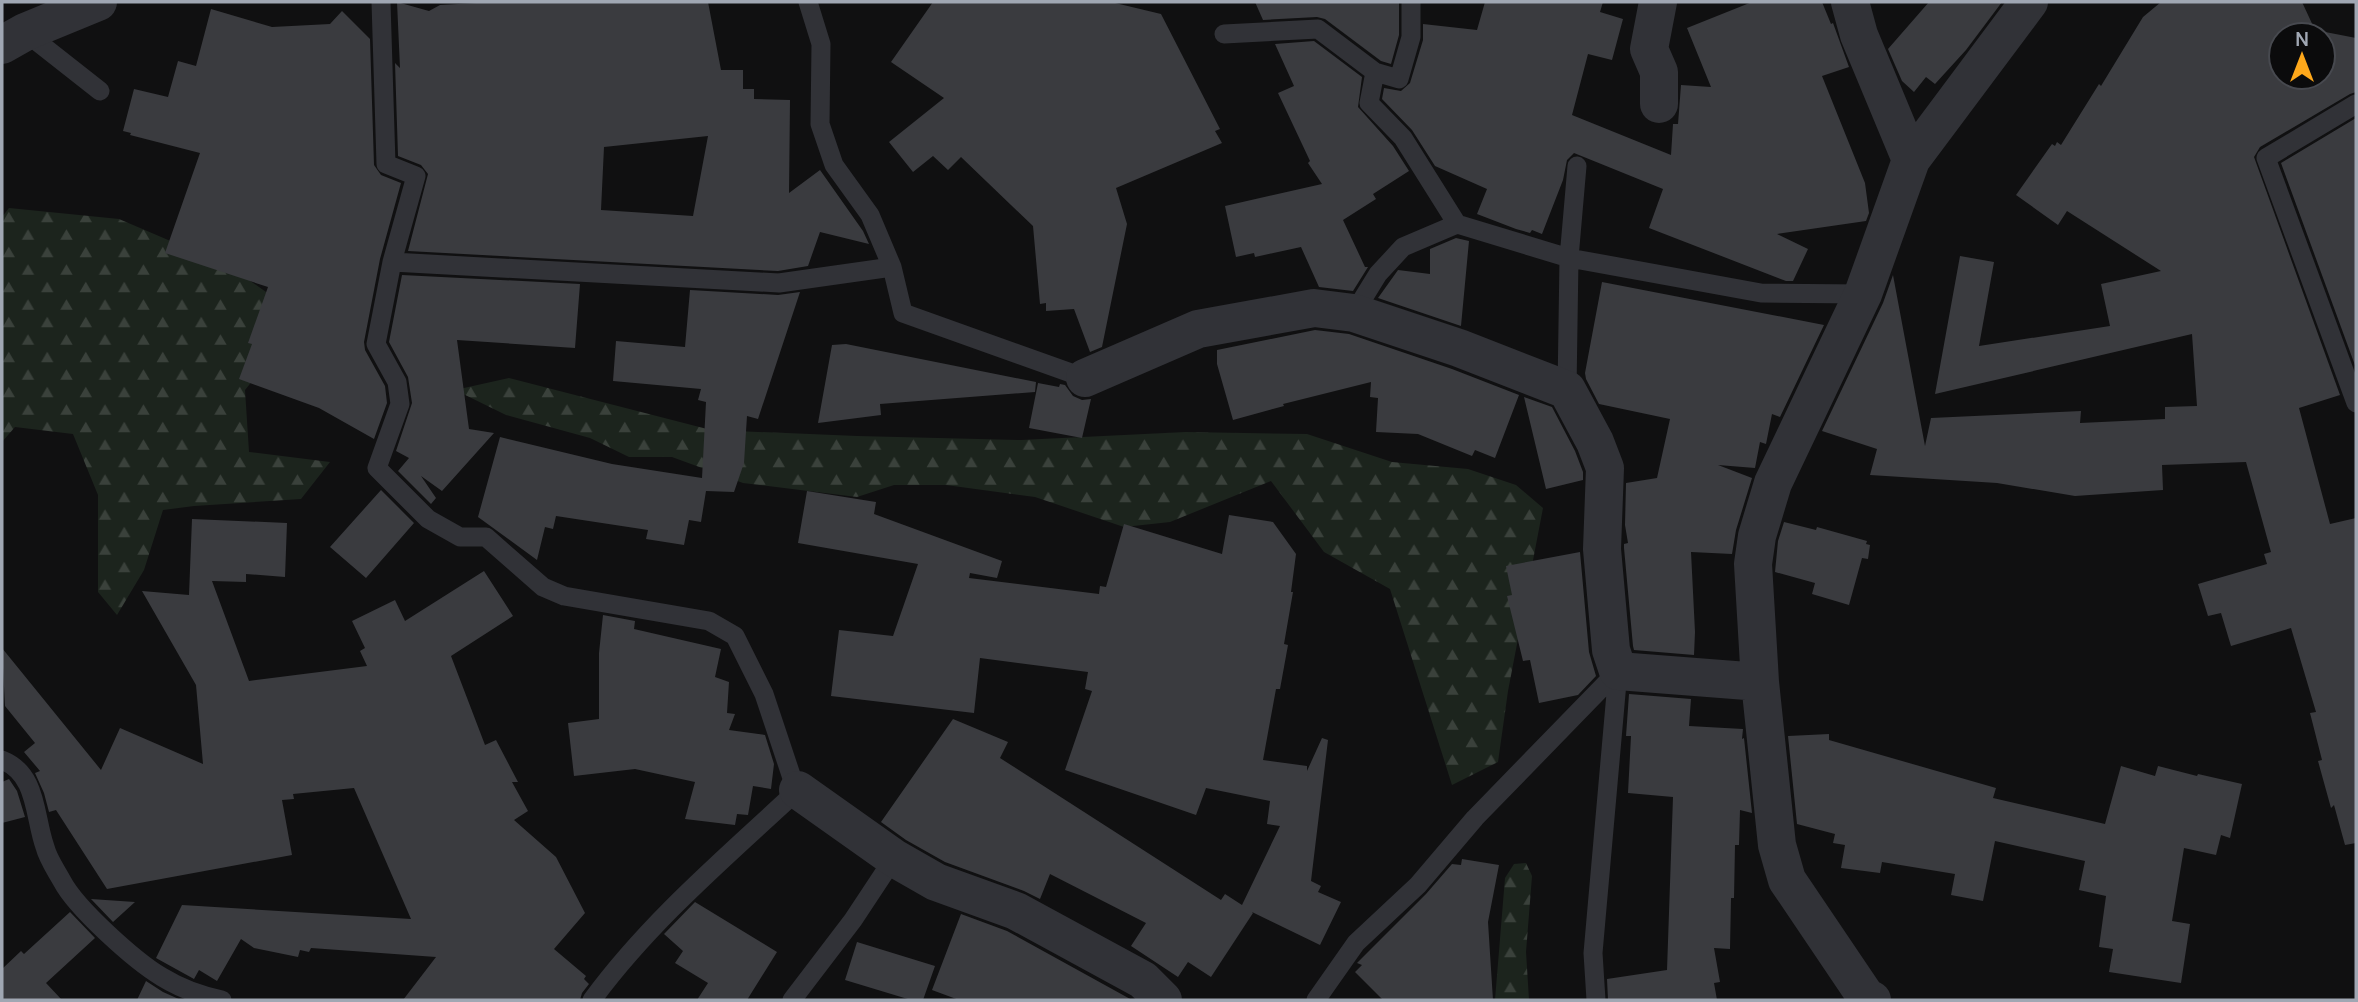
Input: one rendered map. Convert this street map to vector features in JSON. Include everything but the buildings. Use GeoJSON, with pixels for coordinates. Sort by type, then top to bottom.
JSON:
{"type":"FeatureCollection","features":[{"type":"Feature","properties":{"kind":"street"},"geometry":{"type":"LineString","coordinates":[[13,39],[98,2]]}},
{"type":"Feature","properties":{"kind":"street"},"geometry":{"type":"LineString","coordinates":[[1658,2],[1649,49],[1659,72],[1659,104]]}},
{"type":"Feature","properties":{"kind":"street"},"geometry":{"type":"LineString","coordinates":[[1850,2],[1859,35],[1911,160]]}},
{"type":"Feature","properties":{"kind":"street"},"geometry":{"type":"LineString","coordinates":[[1868,999],[1787,880],[1777,845],[1760,682],[1753,564],[1757,536],[1773,483],[1863,294],[1911,160],[2029,2]]}},
{"type":"Feature","properties":{"kind":"street"},"geometry":{"type":"LineString","coordinates":[[1085,378],[1198,329],[1314,308],[1354,313],[1459,348],[1567,390],[1595,442],[1605,468],[1602,550],[1611,650],[1618,671],[1760,682]]}},
{"type":"Feature","properties":{"kind":"street"},"geometry":{"type":"LineString","coordinates":[[798,790],[894,858],[936,882],[1016,911],[1143,980],[1163,1000]]}},
{"type":"Feature","properties":{"kind":"lane"},"geometry":{"type":"LineString","coordinates":[[382,2],[386,164],[416,176],[391,262],[376,344],[397,382],[400,404],[377,468],[428,519],[460,537],[486,537],[543,586],[564,596],[709,621],[735,636],[764,694],[798,790],[680,900],[617,966],[592,1000]]}},
{"type":"Feature","properties":{"kind":"lane"},"geometry":{"type":"LineString","coordinates":[[808,2],[821,44],[820,124],[834,165],[870,215],[892,267],[903,313],[1085,378]]}},
{"type":"Feature","properties":{"kind":"lane"},"geometry":{"type":"LineString","coordinates":[[1224,34],[1318,29],[1375,72],[1399,79],[1411,37],[1411,2]]}},
{"type":"Feature","properties":{"kind":"lane"},"geometry":{"type":"LineString","coordinates":[[13,39],[100,91]]}},
{"type":"Feature","properties":{"kind":"lane"},"geometry":{"type":"LineString","coordinates":[[1375,72],[1369,103],[1403,138],[1457,224]]}},
{"type":"Feature","properties":{"kind":"lane"},"geometry":{"type":"LineString","coordinates":[[2356,104],[2266,158],[2356,403]]}},
{"type":"Feature","properties":{"kind":"lane"},"geometry":{"type":"LineString","coordinates":[[1567,390],[1569,258],[1577,166]]}},
{"type":"Feature","properties":{"kind":"lane"},"geometry":{"type":"LineString","coordinates":[[1354,313],[1378,274],[1403,247],[1457,224],[1569,258],[1761,293],[1863,294]]}},
{"type":"Feature","properties":{"kind":"lane"},"geometry":{"type":"LineString","coordinates":[[391,262],[779,283],[892,267]]}},
{"type":"Feature","properties":{"kind":"lane"},"geometry":{"type":"LineString","coordinates":[[1316,1000],[1356,943],[1419,885],[1475,818],[1618,671]]}},
{"type":"Feature","properties":{"kind":"lane"},"geometry":{"type":"LineString","coordinates":[[1596,1000],[1593,953],[1618,671]]}},
{"type":"Feature","properties":{"kind":"lane"},"geometry":{"type":"LineString","coordinates":[[2,760],[15,766],[35,800],[45,848],[63,885],[106,933],[162,977],[206,997],[222,1000]]}},
{"type":"Feature","properties":{"kind":"lane"},"geometry":{"type":"LineString","coordinates":[[792,1000],[853,920],[894,858]]}},
{"type":"Feature","properties":{"kind":"green space"},"geometry":{"type":"Polygon","coordinates":[[[9,208],[119,219],[229,266],[303,318],[245,390],[249,452],[330,462],[301,499],[163,510],[144,570],[117,615],[98,592],[98,495],[73,434],[15,427],[2,442],[2,217],[9,208]]]}},
{"type":"Feature","properties":{"kind":"green space"},"geometry":{"type":"Polygon","coordinates":[[[509,378],[711,430],[1021,440],[1186,432],[1307,434],[1392,462],[1468,469],[1516,485],[1543,508],[1508,691],[1498,762],[1452,785],[1390,589],[1324,552],[1271,481],[1170,522],[1124,527],[1035,497],[946,485],[894,485],[857,497],[743,483],[672,457],[629,457],[590,438],[506,415],[455,390],[509,378]]]}},
{"type":"Feature","properties":{"kind":"green space"},"geometry":{"type":"Polygon","coordinates":[[[1526,863],[1532,876],[1526,952],[1529,1000],[1495,1000],[1505,878],[1514,864],[1526,863]]]}}]}
